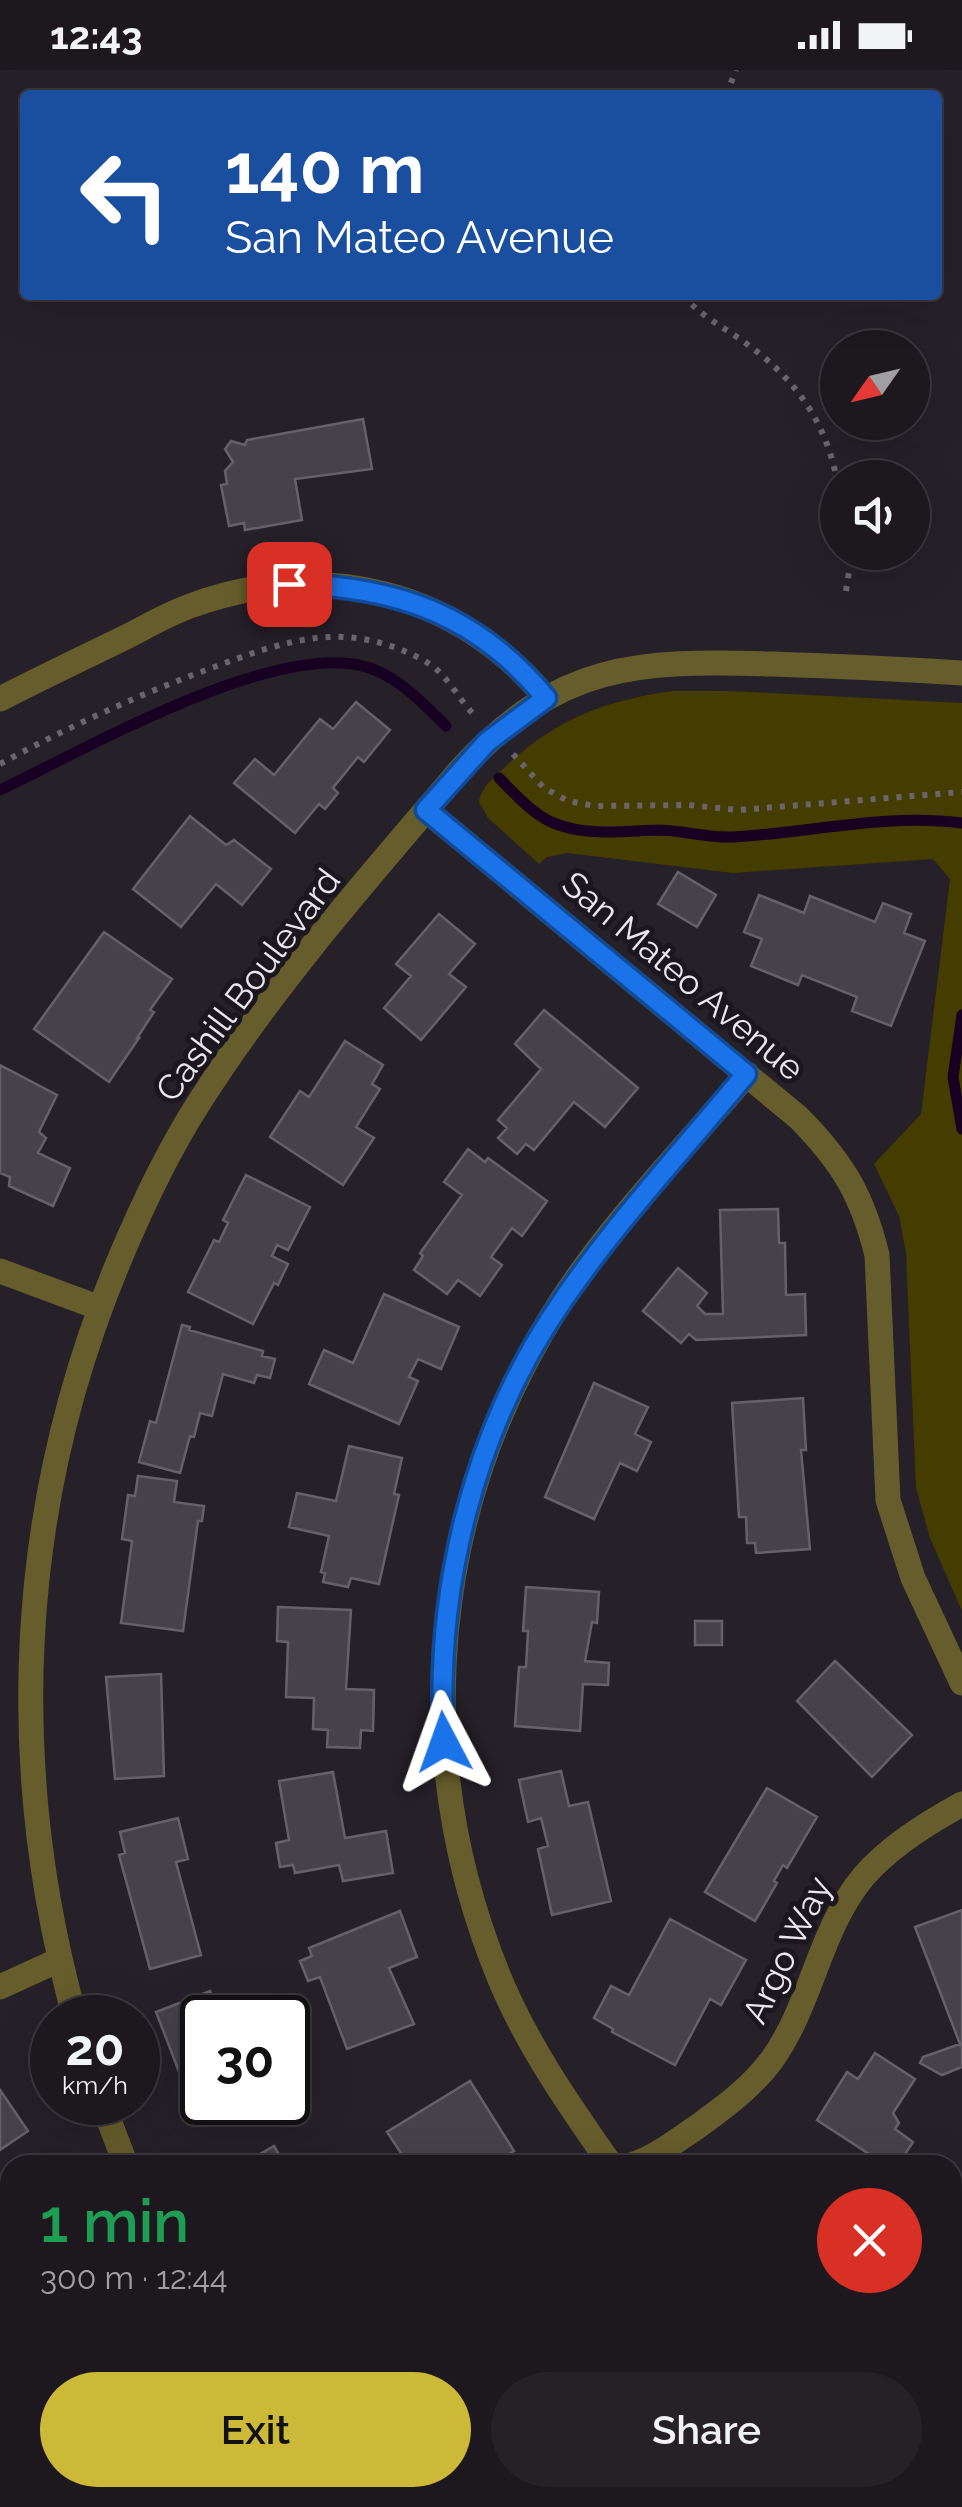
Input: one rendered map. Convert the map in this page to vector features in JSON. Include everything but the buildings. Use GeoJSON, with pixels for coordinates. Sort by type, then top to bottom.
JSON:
{"type":"FeatureCollection","features":[{"type":"Feature","properties":{"kind":"street"},"geometry":{"type":"LineString","coordinates":[[0,698],[193,605],[289,584],[336,585],[422,604],[466,626],[501,651],[546,698]]}},
{"type":"Feature","properties":{"kind":"street","name":"Cashill Boulevard"},"geometry":{"type":"LineString","coordinates":[[68,1995],[44,1884],[31,1743],[34,1598],[52,1472],[100,1308],[134,1226],[198,1103],[274,997],[426,810],[487,742],[546,698],[609,672],[668,663],[962,673]]}},
{"type":"Feature","properties":{"kind":"street","name":"San Mateo Avenue"},"geometry":{"type":"LineString","coordinates":[[426,810],[798,1118],[830,1150],[853,1182],[868,1216],[878,1255],[888,1500],[913,1578],[962,1683]]}},
{"type":"Feature","properties":{"kind":"street"},"geometry":{"type":"LineString","coordinates":[[604,2155],[529,2041],[475,1914],[458,1845],[446,1770],[441,1686],[449,1602],[467,1504],[493,1429],[520,1372],[562,1301],[614,1232],[746,1074]]}},
{"type":"Feature","properties":{"kind":"street"},"geometry":{"type":"LineString","coordinates":[[0,1270],[100,1308]]}},
{"type":"Feature","properties":{"kind":"street","name":"Argo Way"},"geometry":{"type":"LineString","coordinates":[[652,2155],[710,2118],[770,2062],[788,2032],[843,1906],[865,1875],[931,1820],[962,1804]]}},
{"type":"Feature","properties":{"kind":"street"},"geometry":{"type":"LineString","coordinates":[[0,1988],[59,1960]]}},
{"type":"Feature","properties":{"kind":"street"},"geometry":{"type":"LineString","coordinates":[[111,2125],[122,2155]]}},
{"type":"Feature","properties":{"kind":"path"},"geometry":{"type":"LineString","coordinates":[[691,300],[774,364],[796,386],[833,460]]}},
{"type":"Feature","properties":{"kind":"path"},"geometry":{"type":"LineString","coordinates":[[846,591],[849,570]]}},
{"type":"Feature","properties":{"kind":"shaded area"},"geometry":{"type":"Polygon","coordinates":[[[673,691],[962,703],[962,1611],[930,1538],[916,1488],[906,1253],[899,1216],[874,1164],[921,1114],[950,879],[933,859],[733,873],[567,853],[547,857],[539,864],[488,818],[479,802],[486,786],[506,766],[563,724],[604,706],[673,691]]]}},
{"type":"Feature","properties":{"kind":"waterway"},"geometry":{"type":"LineString","coordinates":[[0,790],[176,705],[227,685],[320,663],[359,665],[384,674],[407,689],[446,726]]}},
{"type":"Feature","properties":{"kind":"waterway"},"geometry":{"type":"LineString","coordinates":[[499,778],[542,817],[583,831],[667,830],[733,837],[904,820],[962,823]]}},
{"type":"Feature","properties":{"kind":"waterway"},"geometry":{"type":"LineString","coordinates":[[962,1015],[953,1077],[962,1129]]}},
{"type":"Feature","properties":{"kind":"route"},"geometry":{"type":"LineString","coordinates":[[289,584],[336,585],[422,604],[466,626],[522,669],[546,698],[487,742],[426,810],[746,1074],[631,1210],[562,1301],[520,1372],[493,1429],[467,1504],[449,1602],[441,1686],[444,1742]]}}]}
